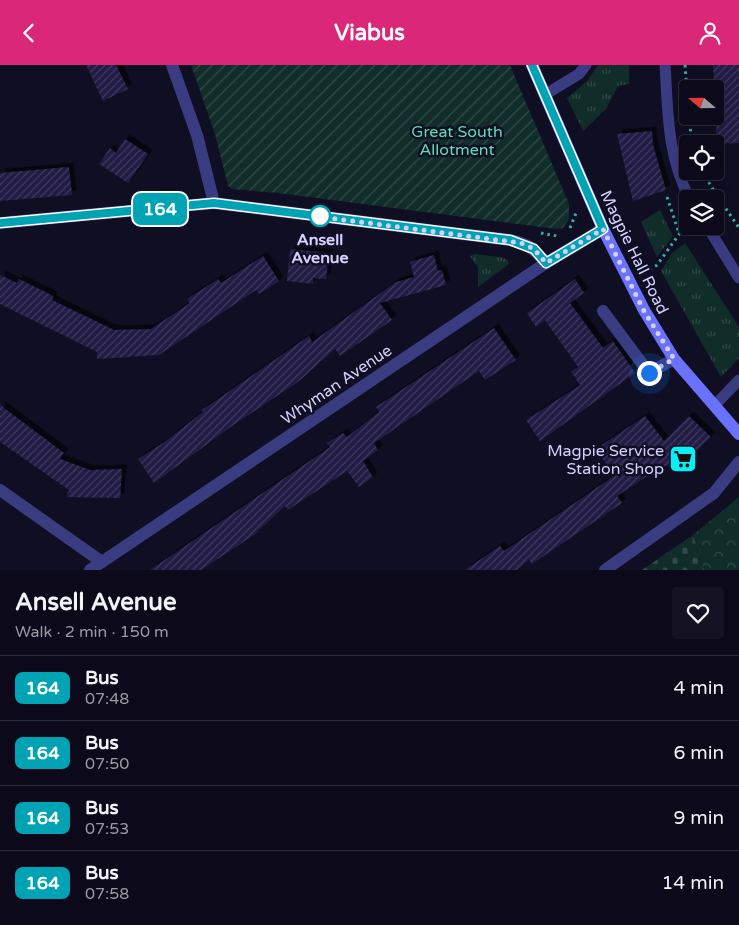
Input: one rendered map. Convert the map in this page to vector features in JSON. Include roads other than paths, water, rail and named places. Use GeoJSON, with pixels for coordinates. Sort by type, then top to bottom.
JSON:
{"type":"FeatureCollection","features":[{"type":"Feature","properties":{"kind":"street"},"geometry":{"type":"LineString","coordinates":[[172,65],[202,150],[214,203]]}},
{"type":"Feature","properties":{"kind":"street","name":"Magpie Hall Road"},"geometry":{"type":"LineString","coordinates":[[532,65],[603,229],[644,311],[674,359],[739,434]]}},
{"type":"Feature","properties":{"kind":"street"},"geometry":{"type":"LineString","coordinates":[[0,223],[214,203],[510,240],[534,249],[546,263]]}},
{"type":"Feature","properties":{"kind":"street","name":"Whyman Avenue"},"geometry":{"type":"LineString","coordinates":[[90,570],[546,263],[603,229]]}},
{"type":"Feature","properties":{"kind":"street"},"geometry":{"type":"LineString","coordinates":[[603,311],[649,373],[674,359]]}},
{"type":"Feature","properties":{"kind":"street"},"geometry":{"type":"LineString","coordinates":[[608,569],[714,493],[739,463]]}},
{"type":"Feature","properties":{"kind":"street"},"geometry":{"type":"LineString","coordinates":[[0,490],[102,562]]}},
{"type":"Feature","properties":{"kind":"lane"},"geometry":{"type":"LineString","coordinates":[[546,95],[580,74],[586,65]]}},
{"type":"Feature","properties":{"kind":"lane"},"geometry":{"type":"LineString","coordinates":[[665,65],[672,151],[685,190]]}},
{"type":"Feature","properties":{"kind":"lane"},"geometry":{"type":"LineString","coordinates":[[712,235],[739,278]]}},
{"type":"Feature","properties":{"kind":"lane"},"geometry":{"type":"LineString","coordinates":[[714,406],[739,380]]}},
{"type":"Feature","properties":{"kind":"place","name":"Ansell Avenue"},"geometry":{"type":"Point","coordinates":[320,216]}},
{"type":"Feature","properties":{"kind":"place","name":"Magpie Service Station Shop"},"geometry":{"type":"Point","coordinates":[683,459]}},
{"type":"Feature","properties":{"kind":"park label","name":"Great South Allotment"},"geometry":{"type":"Point","coordinates":[457,140]}}]}
